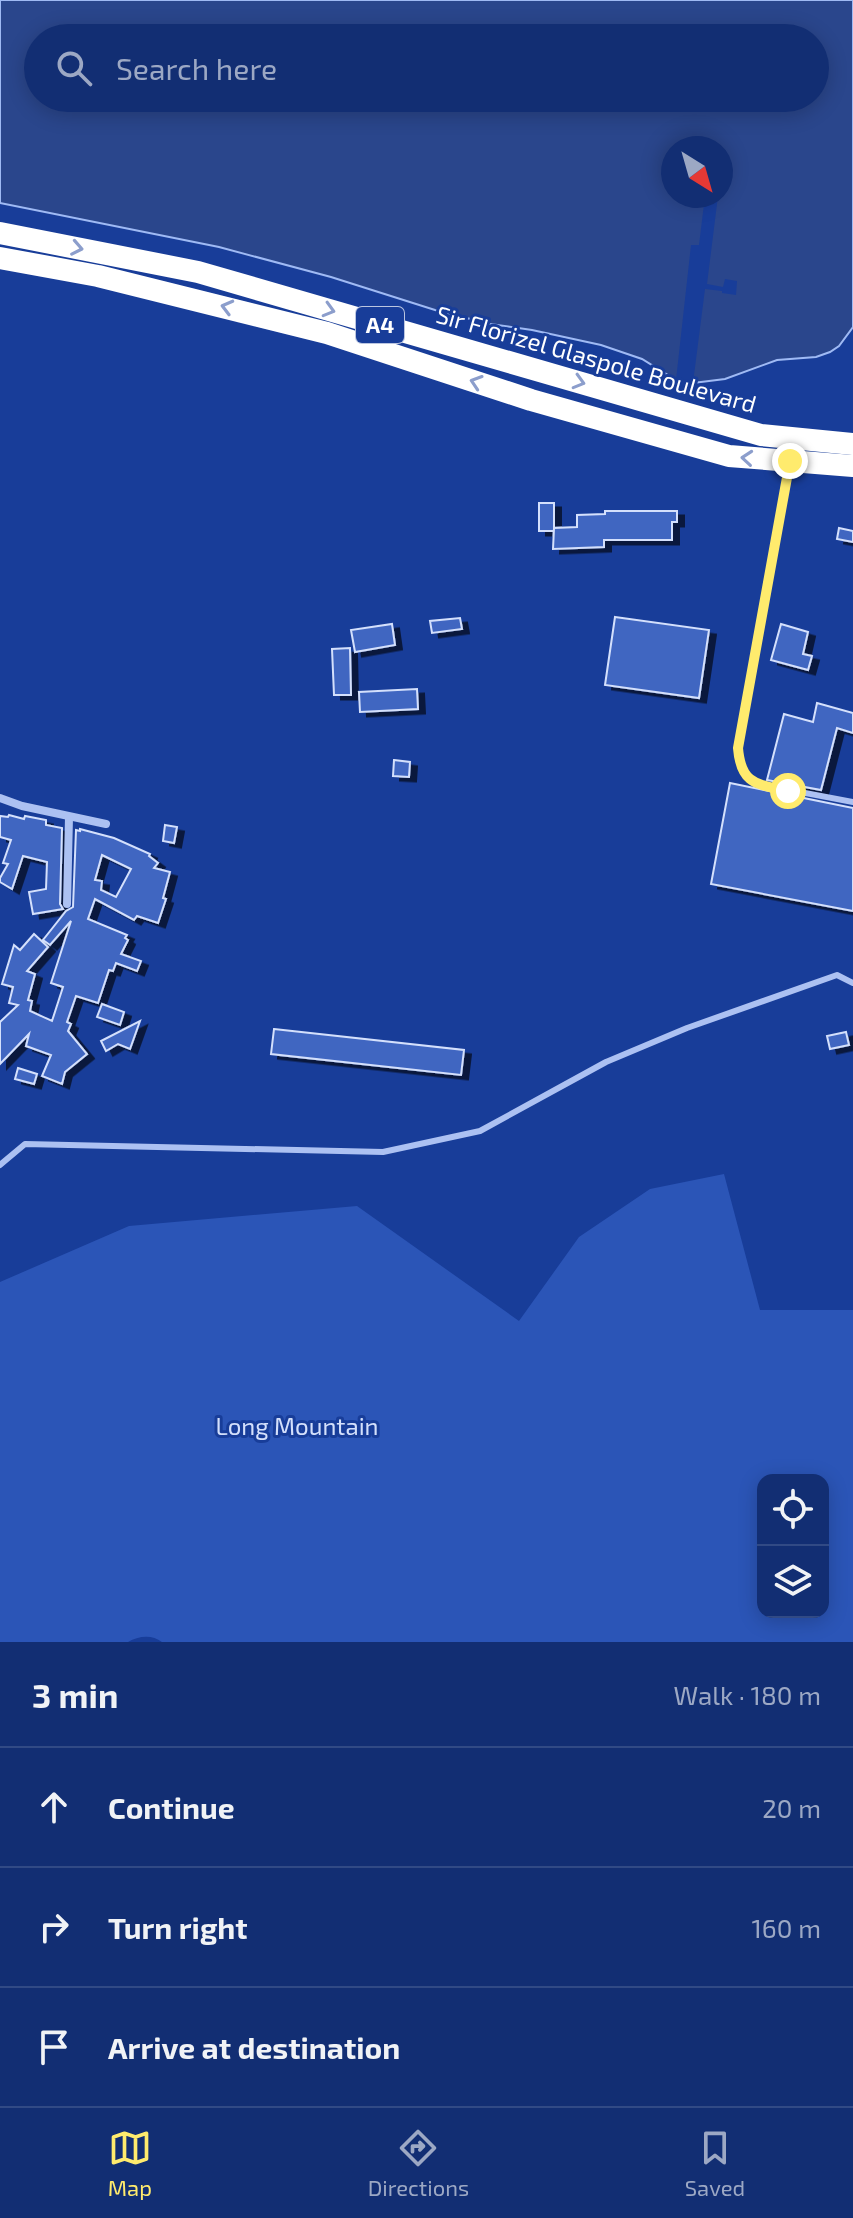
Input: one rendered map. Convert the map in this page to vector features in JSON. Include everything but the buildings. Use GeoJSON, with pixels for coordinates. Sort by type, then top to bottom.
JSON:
{"type":"FeatureCollection","features":[{"type":"Feature","properties":{"kind":"highway","name":"Sir Florizel Glaspole Boulevard"},"geometry":{"type":"LineString","coordinates":[[0,233],[198,272],[761,435],[853,444]]}},
{"type":"Feature","properties":{"kind":"highway","name":"A4"},"geometry":{"type":"LineString","coordinates":[[0,258],[98,276],[327,333],[531,400],[729,456],[853,466]]}},
{"type":"Feature","properties":{"kind":"street"},"geometry":{"type":"LineString","coordinates":[[0,798],[22,806],[106,824]]}},
{"type":"Feature","properties":{"kind":"street"},"geometry":{"type":"LineString","coordinates":[[67,904],[69,817]]}},
{"type":"Feature","properties":{"kind":"lane"},"geometry":{"type":"LineString","coordinates":[[790,461],[738,748],[739,767],[758,784],[853,802]]}},
{"type":"Feature","properties":{"kind":"lane"},"geometry":{"type":"LineString","coordinates":[[0,1165],[25,1144],[383,1152],[480,1131],[606,1062],[687,1028],[837,975],[853,983]]}},
{"type":"Feature","properties":{"kind":"green space","name":"Long Mountain"},"geometry":{"type":"Polygon","coordinates":[[[724,1174],[760,1310],[853,1310],[853,1642],[162,1642],[145,1637],[128,1642],[0,1642],[0,1282],[129,1226],[357,1206],[519,1321],[579,1237],[650,1189],[724,1174]]]}},
{"type":"Feature","properties":{"kind":"shaded area"},"geometry":{"type":"Polygon","coordinates":[[[0,0],[853,0],[853,327],[839,346],[830,352],[816,357],[777,360],[725,379],[693,383],[676,380],[642,359],[601,345],[490,324],[219,247],[0,203],[0,0]]]}},
{"type":"Feature","properties":{"kind":"pier"},"geometry":{"type":"Polygon","coordinates":[[[704,208],[716,208],[707,284],[723,287],[725,279],[737,281],[736,295],[705,289],[693,383],[676,380],[691,245],[699,245],[704,208]]]}},
{"type":"Feature","properties":{"kind":"route"},"geometry":{"type":"LineString","coordinates":[[788,791],[758,784],[747,777],[739,767],[738,748],[790,461]]}}]}
